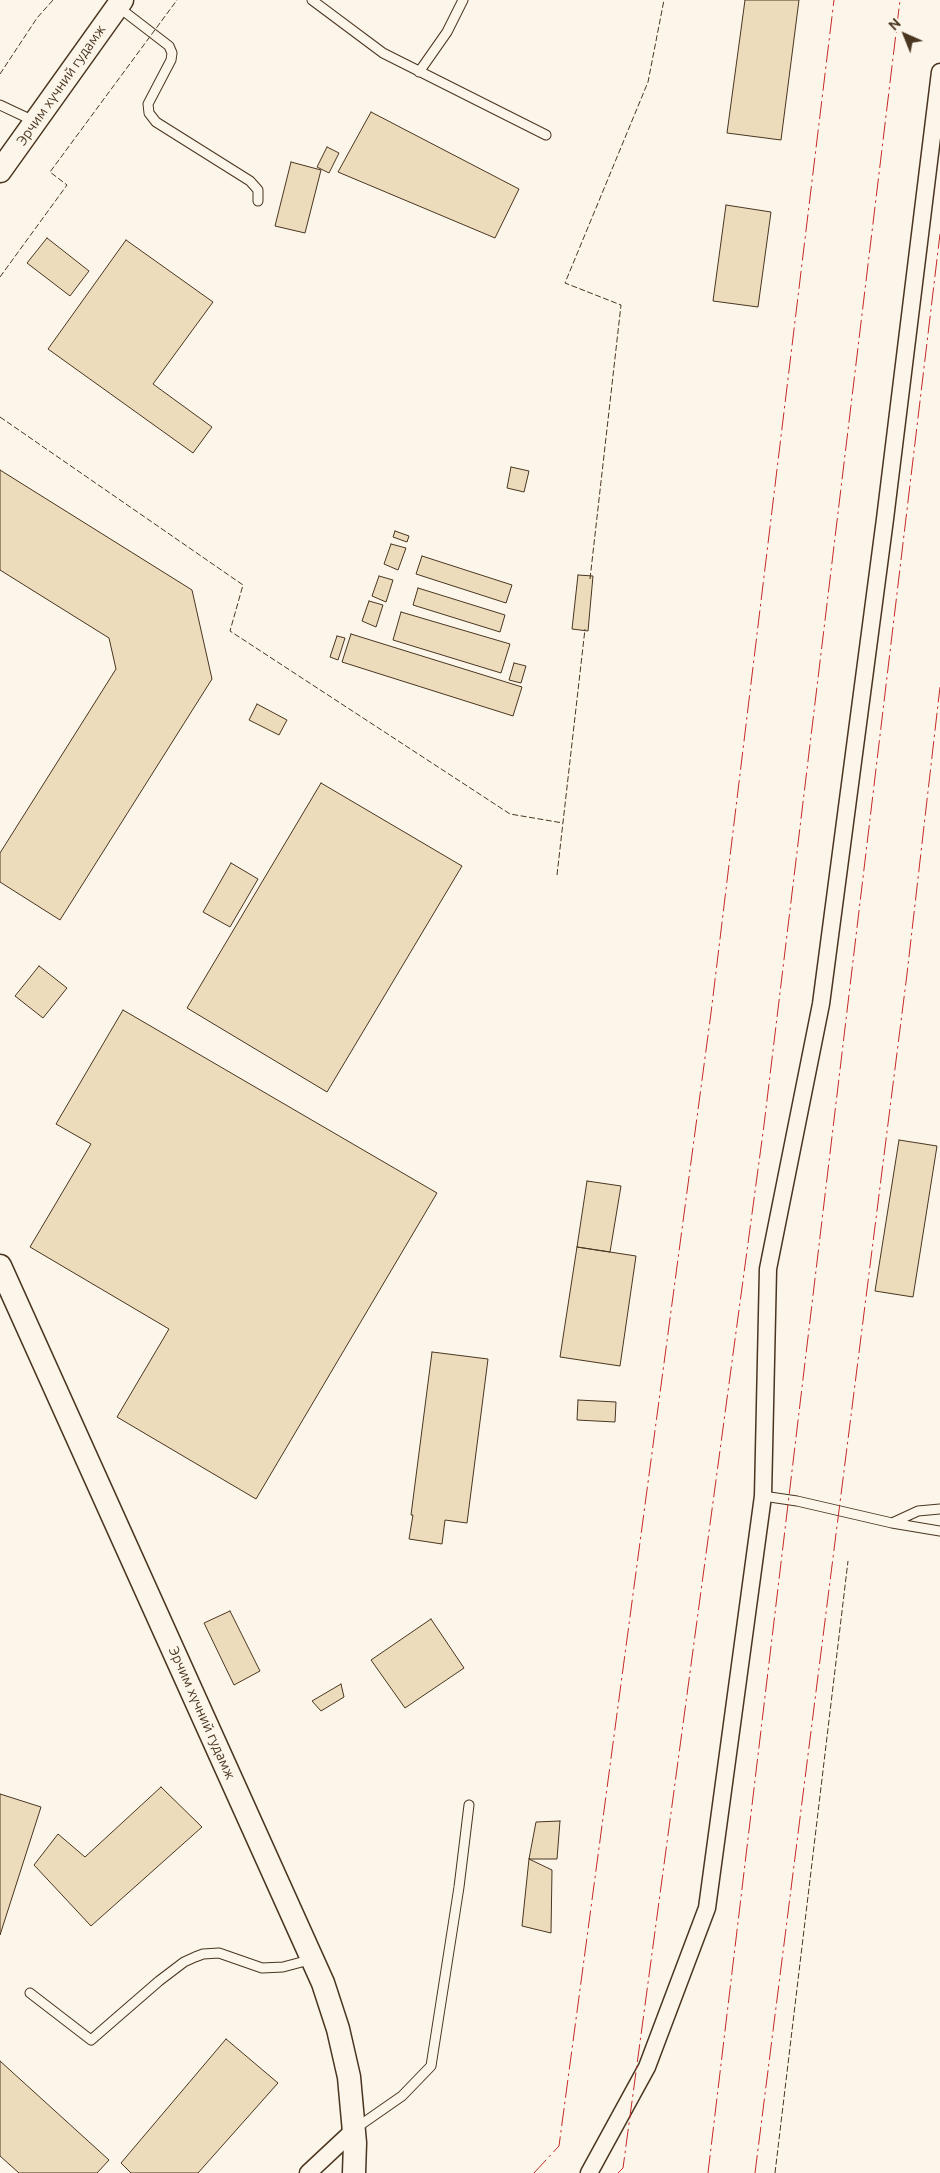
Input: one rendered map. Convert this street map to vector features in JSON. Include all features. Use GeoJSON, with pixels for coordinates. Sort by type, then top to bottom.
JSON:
{"type":"FeatureCollection","features":[{"type":"Feature","properties":{"kind":"main road","name":"Эрчим хүчний гудамж"},"geometry":{"type":"LineString","coordinates":[[0,171],[119,3]]}},
{"type":"Feature","properties":{"kind":"main road","name":"Эрчим хүчний гудамж"},"geometry":{"type":"LineString","coordinates":[[0,1266],[313,1959],[332,2007],[350,2077],[354,2130],[354,2173]]}},
{"type":"Feature","properties":{"kind":"street"},"geometry":{"type":"LineString","coordinates":[[589,2173],[647,2067],[706,1908],[763,1496],[768,1269],[821,1004],[885,519],[940,72]]}},
{"type":"Feature","properties":{"kind":"street"},"geometry":{"type":"LineString","coordinates":[[308,2173],[354,2130]]}},
{"type":"Feature","properties":{"kind":"lane"},"geometry":{"type":"LineString","coordinates":[[312,0],[383,53],[546,135]]}},
{"type":"Feature","properties":{"kind":"lane"},"geometry":{"type":"LineString","coordinates":[[419,72],[447,32],[463,0]]}},
{"type":"Feature","properties":{"kind":"lane"},"geometry":{"type":"LineString","coordinates":[[119,3],[169,46],[172,52],[171,60],[148,104],[149,113],[156,122],[250,181],[258,190],[258,202]]}},
{"type":"Feature","properties":{"kind":"lane"},"geometry":{"type":"LineString","coordinates":[[0,105],[34,122]]}},
{"type":"Feature","properties":{"kind":"lane"},"geometry":{"type":"LineString","coordinates":[[763,1496],[797,1501],[892,1523],[940,1531]]}},
{"type":"Feature","properties":{"kind":"lane"},"geometry":{"type":"LineString","coordinates":[[892,1523],[918,1511],[940,1510]]}},
{"type":"Feature","properties":{"kind":"lane"},"geometry":{"type":"LineString","coordinates":[[354,2130],[402,2096],[431,2066],[459,1888],[469,1805]]}},
{"type":"Feature","properties":{"kind":"lane"},"geometry":{"type":"LineString","coordinates":[[30,1993],[91,2040],[159,1981],[184,1962],[194,1957],[203,1954],[219,1953],[262,1968],[283,1966],[313,1959]]}},
{"type":"Feature","properties":{"kind":"building"},"geometry":{"type":"Polygon","coordinates":[[[745,0],[799,0],[781,140],[727,133],[745,0]]]}},
{"type":"Feature","properties":{"kind":"building"},"geometry":{"type":"Polygon","coordinates":[[[371,112],[519,189],[495,238],[338,172],[371,112]]]}},
{"type":"Feature","properties":{"kind":"building"},"geometry":{"type":"Polygon","coordinates":[[[327,147],[339,153],[329,173],[317,167],[327,147]]]}},
{"type":"Feature","properties":{"kind":"building"},"geometry":{"type":"Polygon","coordinates":[[[291,162],[321,170],[305,233],[275,226],[291,162]]]}},
{"type":"Feature","properties":{"kind":"building"},"geometry":{"type":"Polygon","coordinates":[[[726,205],[771,212],[758,307],[713,301],[726,205]]]}},
{"type":"Feature","properties":{"kind":"building"},"geometry":{"type":"Polygon","coordinates":[[[47,238],[89,271],[70,296],[27,263],[47,238]]]}},
{"type":"Feature","properties":{"kind":"building"},"geometry":{"type":"Polygon","coordinates":[[[126,240],[213,302],[153,384],[212,427],[193,453],[48,349],[126,240]]]}},
{"type":"Feature","properties":{"kind":"building"},"geometry":{"type":"Polygon","coordinates":[[[511,467],[529,471],[524,492],[507,488],[511,467]]]}},
{"type":"Feature","properties":{"kind":"building"},"geometry":{"type":"Polygon","coordinates":[[[0,470],[192,590],[212,679],[60,920],[0,882],[0,853],[116,669],[109,638],[0,570],[0,470]]]}},
{"type":"Feature","properties":{"kind":"building"},"geometry":{"type":"Polygon","coordinates":[[[395,531],[409,536],[407,542],[393,537],[395,531]]]}},
{"type":"Feature","properties":{"kind":"building"},"geometry":{"type":"Polygon","coordinates":[[[391,544],[406,548],[398,570],[384,564],[391,544]]]}},
{"type":"Feature","properties":{"kind":"building"},"geometry":{"type":"Polygon","coordinates":[[[422,556],[512,585],[506,603],[416,574],[422,556]]]}},
{"type":"Feature","properties":{"kind":"building"},"geometry":{"type":"Polygon","coordinates":[[[578,575],[593,576],[588,631],[572,629],[578,575]]]}},
{"type":"Feature","properties":{"kind":"building"},"geometry":{"type":"Polygon","coordinates":[[[379,576],[393,580],[386,602],[372,596],[379,576]]]}},
{"type":"Feature","properties":{"kind":"building"},"geometry":{"type":"Polygon","coordinates":[[[418,588],[505,615],[500,632],[413,605],[418,588]]]}},
{"type":"Feature","properties":{"kind":"building"},"geometry":{"type":"Polygon","coordinates":[[[369,601],[383,605],[376,627],[362,621],[369,601]]]}},
{"type":"Feature","properties":{"kind":"building"},"geometry":{"type":"Polygon","coordinates":[[[401,612],[510,644],[501,673],[393,640],[401,612]]]}},
{"type":"Feature","properties":{"kind":"building"},"geometry":{"type":"Polygon","coordinates":[[[351,634],[522,687],[513,716],[342,662],[351,634]]]}},
{"type":"Feature","properties":{"kind":"building"},"geometry":{"type":"Polygon","coordinates":[[[337,636],[345,638],[338,660],[330,657],[337,636]]]}},
{"type":"Feature","properties":{"kind":"building"},"geometry":{"type":"Polygon","coordinates":[[[514,663],[526,666],[521,683],[509,680],[514,663]]]}},
{"type":"Feature","properties":{"kind":"building"},"geometry":{"type":"Polygon","coordinates":[[[257,704],[287,720],[279,735],[249,720],[257,704]]]}},
{"type":"Feature","properties":{"kind":"building"},"geometry":{"type":"Polygon","coordinates":[[[321,783],[462,866],[327,1092],[187,1008],[321,783]]]}},
{"type":"Feature","properties":{"kind":"building"},"geometry":{"type":"Polygon","coordinates":[[[231,863],[258,879],[230,927],[203,912],[231,863]]]}},
{"type":"Feature","properties":{"kind":"building"},"geometry":{"type":"Polygon","coordinates":[[[39,966],[67,988],[43,1018],[15,996],[39,966]]]}},
{"type":"Feature","properties":{"kind":"building"},"geometry":{"type":"Polygon","coordinates":[[[123,1010],[437,1193],[256,1499],[117,1417],[169,1329],[30,1247],[91,1144],[56,1124],[123,1010]]]}},
{"type":"Feature","properties":{"kind":"building"},"geometry":{"type":"Polygon","coordinates":[[[899,1140],[937,1146],[913,1297],[875,1291],[899,1140]]]}},
{"type":"Feature","properties":{"kind":"building"},"geometry":{"type":"Polygon","coordinates":[[[587,1181],[621,1186],[610,1252],[577,1247],[587,1181]]]}},
{"type":"Feature","properties":{"kind":"building"},"geometry":{"type":"Polygon","coordinates":[[[577,1247],[636,1256],[620,1366],[560,1357],[577,1247]]]}},
{"type":"Feature","properties":{"kind":"building"},"geometry":{"type":"Polygon","coordinates":[[[432,1352],[488,1359],[467,1523],[445,1520],[442,1544],[409,1539],[432,1352]]]}},
{"type":"Feature","properties":{"kind":"building"},"geometry":{"type":"Polygon","coordinates":[[[578,1400],[616,1402],[615,1422],[577,1420],[578,1400]]]}},
{"type":"Feature","properties":{"kind":"building"},"geometry":{"type":"Polygon","coordinates":[[[230,1611],[260,1671],[234,1685],[204,1623],[230,1611]]]}},
{"type":"Feature","properties":{"kind":"building"},"geometry":{"type":"Polygon","coordinates":[[[431,1619],[464,1668],[405,1708],[371,1660],[431,1619]]]}},
{"type":"Feature","properties":{"kind":"building"},"geometry":{"type":"Polygon","coordinates":[[[341,1684],[344,1697],[321,1711],[312,1701],[341,1684]]]}},
{"type":"Feature","properties":{"kind":"building"},"geometry":{"type":"Polygon","coordinates":[[[161,1787],[202,1827],[91,1926],[34,1865],[58,1834],[85,1857],[161,1787]]]}},
{"type":"Feature","properties":{"kind":"building"},"geometry":{"type":"Polygon","coordinates":[[[0,1794],[41,1807],[0,1935],[0,1794]]]}},
{"type":"Feature","properties":{"kind":"building"},"geometry":{"type":"Polygon","coordinates":[[[560,1821],[557,1859],[529,1859],[536,1822],[560,1821]]]}},
{"type":"Feature","properties":{"kind":"building"},"geometry":{"type":"Polygon","coordinates":[[[529,1859],[552,1870],[551,1933],[522,1926],[529,1859]]]}},
{"type":"Feature","properties":{"kind":"building"},"geometry":{"type":"Polygon","coordinates":[[[226,2039],[278,2083],[198,2173],[131,2173],[121,2163],[226,2039]]]}},
{"type":"Feature","properties":{"kind":"building"},"geometry":{"type":"Polygon","coordinates":[[[0,2061],[109,2160],[97,2173],[19,2173],[0,2156],[0,2061]]]}},
{"type":"Feature","properties":{"kind":"fence"},"geometry":{"type":"LineString","coordinates":[[0,74],[37,18],[53,0]]}},
{"type":"Feature","properties":{"kind":"fence"},"geometry":{"type":"LineString","coordinates":[[0,277],[67,185],[50,172],[177,0]]}},
{"type":"Feature","properties":{"kind":"fence"},"geometry":{"type":"LineString","coordinates":[[590,579],[621,305],[565,283],[648,82],[664,0]]}},
{"type":"Feature","properties":{"kind":"fence"},"geometry":{"type":"LineString","coordinates":[[0,417],[243,585],[230,631],[510,814],[563,823]]}},
{"type":"Feature","properties":{"kind":"fence"},"geometry":{"type":"LineString","coordinates":[[557,875],[585,629]]}},
{"type":"Feature","properties":{"kind":"fence"},"geometry":{"type":"LineString","coordinates":[[775,2173],[848,1561]]}},
{"type":"Feature","properties":{"kind":"power"},"geometry":{"type":"LineString","coordinates":[[534,2173],[559,2146],[711,1013],[834,0]]}},
{"type":"Feature","properties":{"kind":"power"},"geometry":{"type":"LineString","coordinates":[[618,2173],[623,2168],[764,1125],[900,0]]}},
{"type":"Feature","properties":{"kind":"power"},"geometry":{"type":"LineString","coordinates":[[708,2173],[940,234]]}},
{"type":"Feature","properties":{"kind":"power"},"geometry":{"type":"LineString","coordinates":[[755,2173],[907,974],[940,687]]}}]}
